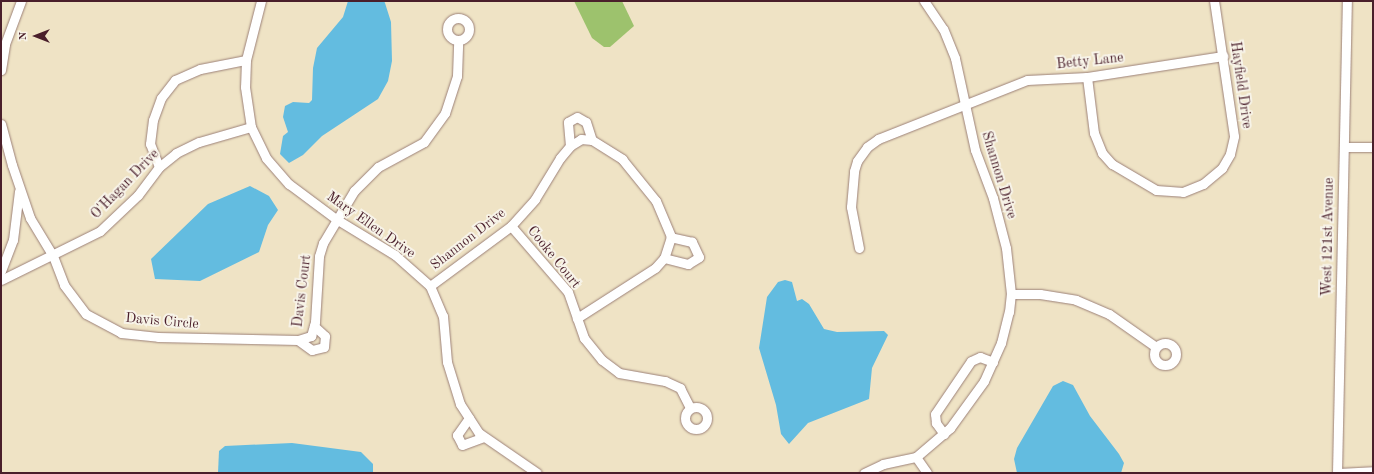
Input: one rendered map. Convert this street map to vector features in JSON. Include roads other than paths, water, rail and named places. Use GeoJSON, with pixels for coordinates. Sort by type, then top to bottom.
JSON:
{"type":"FeatureCollection","features":[{"type":"Feature","properties":{"kind":"street"},"geometry":{"type":"LineString","coordinates":[[1,70],[5,44],[21,1]]}},
{"type":"Feature","properties":{"kind":"street","name":"Mary Ellen Drive"},"geometry":{"type":"LineString","coordinates":[[261,1],[246,60],[245,87],[251,127],[266,158],[289,184],[336,219],[394,255],[430,286],[443,316],[447,362],[460,404],[484,437],[537,473]]}},
{"type":"Feature","properties":{"kind":"street","name":"Shannon Drive"},"geometry":{"type":"LineString","coordinates":[[864,473],[883,464],[916,457],[944,434],[974,397],[993,362],[1006,328],[1012,294],[1006,248],[963,105],[955,58],[943,29],[924,1]]}},
{"type":"Feature","properties":{"kind":"street","name":"Hayfield Drive"},"geometry":{"type":"LineString","coordinates":[[1087,77],[1094,133],[1102,153],[1112,164],[1156,190],[1183,192],[1212,178],[1222,168],[1230,154],[1234,136],[1233,117],[1214,1]]}},
{"type":"Feature","properties":{"kind":"street","name":"West 121st Avenue"},"geometry":{"type":"LineString","coordinates":[[1338,473],[1347,1]]}},
{"type":"Feature","properties":{"kind":"street","name":"Davis Court"},"geometry":{"type":"LineString","coordinates":[[311,336],[314,326],[319,256],[323,243],[354,191],[378,167],[424,142],[445,113],[457,76],[458,41]]}},
{"type":"Feature","properties":{"kind":"street","name":"Betty Lane"},"geometry":{"type":"LineString","coordinates":[[859,248],[851,207],[851,188],[857,161],[867,148],[878,139],[1027,80],[1087,77],[1223,56]]}},
{"type":"Feature","properties":{"kind":"street"},"geometry":{"type":"LineString","coordinates":[[159,167],[150,144],[152,128],[161,98],[175,80],[200,69],[246,60]]}},
{"type":"Feature","properties":{"kind":"street"},"geometry":{"type":"LineString","coordinates":[[570,146],[568,122],[577,117],[586,122],[592,140],[608,148],[627,165],[656,201],[671,237],[664,258],[655,268],[577,318]]}},
{"type":"Feature","properties":{"kind":"street","name":"Davis Circle"},"geometry":{"type":"LineString","coordinates":[[1,124],[30,218],[52,256],[64,285],[86,314],[120,333],[158,337],[298,340],[311,336]]}},
{"type":"Feature","properties":{"kind":"street","name":"O'Hagan Drive"},"geometry":{"type":"LineString","coordinates":[[1,280],[100,231],[138,195],[159,167],[176,153],[199,142],[251,127]]}},
{"type":"Feature","properties":{"kind":"street","name":"Shannon Drive"},"geometry":{"type":"LineString","coordinates":[[430,286],[511,226],[535,199],[560,158],[570,146],[581,139],[592,140]]}},
{"type":"Feature","properties":{"kind":"street"},"geometry":{"type":"LineString","coordinates":[[1344,147],[1373,147]]}},
{"type":"Feature","properties":{"kind":"street","name":"Davis Circle"},"geometry":{"type":"LineString","coordinates":[[1,271],[13,240],[20,188]]}},
{"type":"Feature","properties":{"kind":"street","name":"Cooke Court"},"geometry":{"type":"LineString","coordinates":[[511,226],[568,292],[584,338],[602,360],[620,373],[666,381],[680,388],[690,408]]}},
{"type":"Feature","properties":{"kind":"street"},"geometry":{"type":"LineString","coordinates":[[664,258],[688,264],[699,257],[692,242],[671,237]]}},
{"type":"Feature","properties":{"kind":"street"},"geometry":{"type":"LineString","coordinates":[[1012,294],[1040,294],[1076,300],[1109,314],[1156,347]]}},
{"type":"Feature","properties":{"kind":"street"},"geometry":{"type":"LineString","coordinates":[[298,340],[312,350],[324,347],[325,336],[314,326]]}},
{"type":"Feature","properties":{"kind":"street"},"geometry":{"type":"LineString","coordinates":[[944,434],[936,423],[935,414],[971,361],[980,357],[993,362]]}},
{"type":"Feature","properties":{"kind":"street"},"geometry":{"type":"LineString","coordinates":[[469,418],[457,435],[462,445],[468,445],[484,437]]}},
{"type":"Feature","properties":{"kind":"street"},"geometry":{"type":"LineString","coordinates":[[916,457],[927,473]]}},
{"type":"Feature","properties":{"kind":"street"},"geometry":{"type":"LineString","coordinates":[[1338,473],[1373,471]]}},
{"type":"Feature","properties":{"kind":"water"},"geometry":{"type":"Polygon","coordinates":[[[348,1],[384,1],[385,3],[391,22],[392,61],[388,81],[378,99],[322,136],[303,155],[289,163],[280,154],[283,136],[288,132],[283,117],[285,106],[293,102],[309,103],[312,100],[313,68],[317,48],[343,17],[348,1]]]}},
{"type":"Feature","properties":{"kind":"water"},"geometry":{"type":"Polygon","coordinates":[[[250,186],[269,196],[278,210],[268,225],[259,252],[200,281],[155,279],[151,259],[208,204],[250,186]]]}},
{"type":"Feature","properties":{"kind":"water"},"geometry":{"type":"Polygon","coordinates":[[[785,280],[792,282],[797,301],[802,299],[809,304],[824,329],[837,332],[884,331],[888,335],[872,368],[869,399],[808,423],[789,444],[781,434],[776,405],[759,348],[767,297],[778,282],[785,280]]]}},
{"type":"Feature","properties":{"kind":"water"},"geometry":{"type":"Polygon","coordinates":[[[1063,381],[1073,385],[1090,416],[1119,454],[1124,463],[1121,473],[1017,473],[1014,459],[1017,448],[1053,386],[1063,381]]]}},
{"type":"Feature","properties":{"kind":"water"},"geometry":{"type":"Polygon","coordinates":[[[292,443],[361,452],[373,464],[373,473],[218,473],[219,451],[225,446],[292,443]]]}}]}
